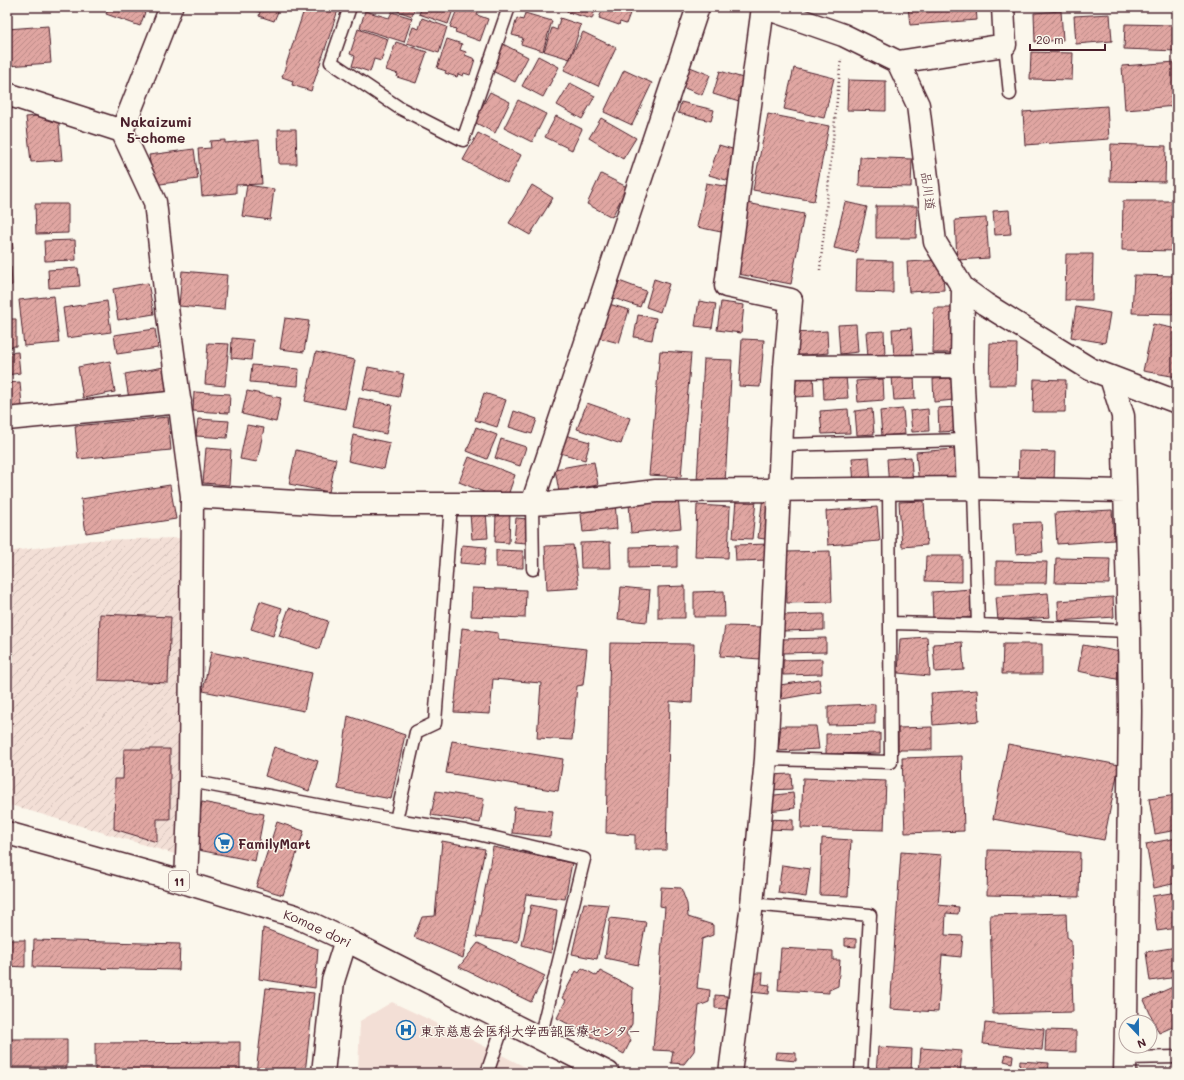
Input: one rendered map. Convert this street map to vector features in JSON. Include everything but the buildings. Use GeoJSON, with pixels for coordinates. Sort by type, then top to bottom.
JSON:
{"type":"FeatureCollection","features":[{"type":"Feature","properties":{"kind":"street"},"geometry":{"type":"LineString","coordinates":[[171,7],[122,131],[155,202],[168,316],[192,496],[190,781],[186,883]]}},
{"type":"Feature","properties":{"kind":"street"},"geometry":{"type":"LineString","coordinates":[[532,504],[698,7]]}},
{"type":"Feature","properties":{"kind":"street"},"geometry":{"type":"LineString","coordinates":[[730,1073],[752,904],[766,759],[785,367],[791,300],[726,286],[763,7],[843,35],[898,62],[1005,45],[1003,7]]}},
{"type":"Feature","properties":{"kind":"street","name":"品川道"},"geometry":{"type":"LineString","coordinates":[[898,62],[918,105],[935,242],[963,288],[1090,369],[1177,402]]}},
{"type":"Feature","properties":{"kind":"street"},"geometry":{"type":"LineString","coordinates":[[7,94],[122,131]]}},
{"type":"Feature","properties":{"kind":"street"},"geometry":{"type":"LineString","coordinates":[[963,288],[962,366],[965,440],[971,488]]}},
{"type":"Feature","properties":{"kind":"street"},"geometry":{"type":"LineString","coordinates":[[785,367],[962,366]]}},
{"type":"Feature","properties":{"kind":"street"},"geometry":{"type":"LineString","coordinates":[[1111,378],[1123,416],[1129,631],[1130,712],[1126,1014]]}},
{"type":"Feature","properties":{"kind":"street"},"geometry":{"type":"LineString","coordinates":[[7,419],[180,402]]}},
{"type":"Feature","properties":{"kind":"street"},"geometry":{"type":"LineString","coordinates":[[192,496],[332,504],[532,504],[656,491],[971,488],[1125,492]]}},
{"type":"Feature","properties":{"kind":"street","name":"Komae dori"},"geometry":{"type":"LineString","coordinates":[[7,833],[186,883],[295,916],[346,940],[608,1073]]}},
{"type":"Feature","properties":{"kind":"street"},"geometry":{"type":"LineString","coordinates":[[323,1073],[333,981],[346,940]]}},
{"type":"Feature","properties":{"kind":"street"},"geometry":{"type":"LineString","coordinates":[[1125,1054],[1125,1066]]}},
{"type":"Feature","properties":{"kind":"lane"},"geometry":{"type":"LineString","coordinates":[[350,7],[331,62],[398,107],[464,140],[509,7]]}},
{"type":"Feature","properties":{"kind":"lane"},"geometry":{"type":"LineString","coordinates":[[1005,45],[1010,94]]}},
{"type":"Feature","properties":{"kind":"lane"},"geometry":{"type":"LineString","coordinates":[[781,446],[965,440]]}},
{"type":"Feature","properties":{"kind":"lane"},"geometry":{"type":"LineString","coordinates":[[971,488],[978,625]]}},
{"type":"Feature","properties":{"kind":"lane"},"geometry":{"type":"LineString","coordinates":[[766,759],[891,762],[889,489]]}},
{"type":"Feature","properties":{"kind":"lane"},"geometry":{"type":"LineString","coordinates":[[396,820],[416,732],[434,723],[451,504]]}},
{"type":"Feature","properties":{"kind":"lane"},"geometry":{"type":"LineString","coordinates":[[532,504],[532,569]]}},
{"type":"Feature","properties":{"kind":"lane"},"geometry":{"type":"LineString","coordinates":[[890,624],[978,625],[1129,631]]}},
{"type":"Feature","properties":{"kind":"lane"},"geometry":{"type":"LineString","coordinates":[[190,781],[396,820],[465,831],[584,859],[540,1038]]}},
{"type":"Feature","properties":{"kind":"lane"},"geometry":{"type":"LineString","coordinates":[[752,904],[870,915],[862,1073]]}},
{"type":"Feature","properties":{"kind":"lane"},"geometry":{"type":"LineString","coordinates":[[487,1073],[505,1020]]}},
{"type":"Feature","properties":{"kind":"lane"},"geometry":{"type":"LineString","coordinates":[[1125,1066],[1177,1057]]}},
{"type":"Feature","properties":{"kind":"path"},"geometry":{"type":"LineString","coordinates":[[820,270],[843,35]]}},
{"type":"Feature","properties":{"kind":"shaded area"},"geometry":{"type":"Polygon","coordinates":[[[183,538],[178,855],[7,804],[7,552],[92,540],[183,538]]]}},
{"type":"Feature","properties":{"kind":"shaded area","name":"東京慈恵会医科大学西部医療センター"},"geometry":{"type":"Polygon","coordinates":[[[392,1002],[537,1073],[358,1073],[360,1021],[392,1002]]]}},
{"type":"Feature","properties":{"kind":"place","name":"FamilyMart"},"geometry":{"type":"Point","coordinates":[224,843]}},
{"type":"Feature","properties":{"kind":"place","name":"東京慈恵会医科大学西部医療センター"},"geometry":{"type":"Point","coordinates":[406,1030]}},
{"type":"Feature","properties":{"kind":"district","name":"Nakaizumi 5-chome"},"geometry":{"type":"Point","coordinates":[156,130]}}]}
